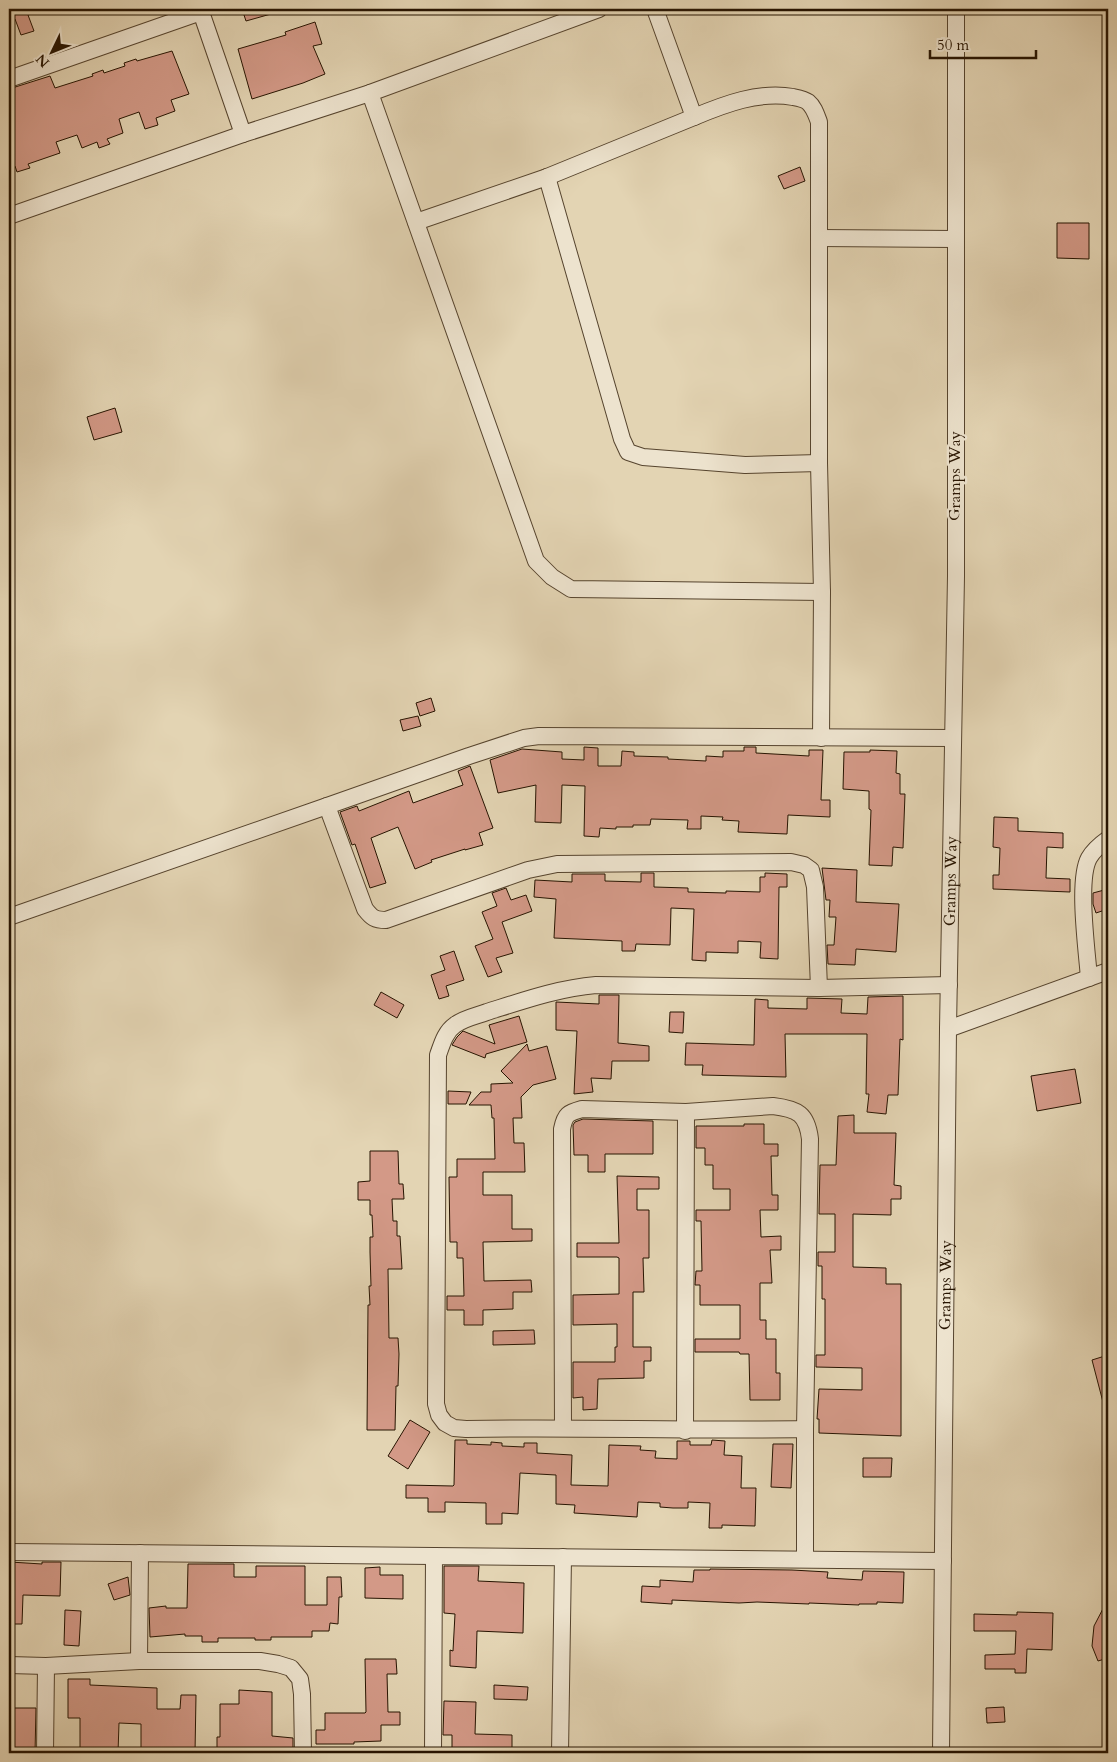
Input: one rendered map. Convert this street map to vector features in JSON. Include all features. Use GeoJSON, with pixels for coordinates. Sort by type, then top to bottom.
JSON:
{"type":"FeatureCollection","features":[{"type":"Feature","properties":{"kind":"street"},"geometry":{"type":"LineString","coordinates":[[9,216],[243,134],[370,93],[599,9]]}},
{"type":"Feature","properties":{"kind":"street"},"geometry":{"type":"LineString","coordinates":[[655,9],[694,117]]}},
{"type":"Feature","properties":{"kind":"street","name":"Gramps Way"},"geometry":{"type":"LineString","coordinates":[[941,1753],[948,1029],[956,576],[956,9]]}},
{"type":"Feature","properties":{"kind":"street"},"geometry":{"type":"LineString","coordinates":[[9,79],[200,10],[243,134]]}},
{"type":"Feature","properties":{"kind":"street"},"geometry":{"type":"LineString","coordinates":[[370,93],[536,561],[552,577],[571,589],[822,592]]}},
{"type":"Feature","properties":{"kind":"street"},"geometry":{"type":"LineString","coordinates":[[416,222],[547,177],[726,104],[750,98],[782,95],[806,100],[815,109],[818,122],[822,592],[821,738]]}},
{"type":"Feature","properties":{"kind":"street"},"geometry":{"type":"LineString","coordinates":[[547,177],[619,430],[628,452],[643,457],[745,465],[820,463]]}},
{"type":"Feature","properties":{"kind":"street"},"geometry":{"type":"LineString","coordinates":[[819,238],[955,239]]}},
{"type":"Feature","properties":{"kind":"street"},"geometry":{"type":"LineString","coordinates":[[9,917],[524,738],[553,736],[952,738]]}},
{"type":"Feature","properties":{"kind":"street"},"geometry":{"type":"LineString","coordinates":[[327,806],[366,909],[371,917],[377,920],[386,920],[528,870],[557,864],[791,862],[804,865],[811,870],[816,887],[819,988]]}},
{"type":"Feature","properties":{"kind":"street"},"geometry":{"type":"LineString","coordinates":[[1089,978],[1083,889],[1085,871],[1089,858],[1108,839]]}},
{"type":"Feature","properties":{"kind":"street"},"geometry":{"type":"LineString","coordinates":[[948,1029],[1108,971]]}},
{"type":"Feature","properties":{"kind":"street"},"geometry":{"type":"LineString","coordinates":[[805,1429],[685,1431],[563,1427],[454,1428],[445,1423],[439,1414],[435,1388],[437,1338],[438,1055],[447,1032],[454,1025],[465,1019],[516,1003],[581,987],[819,988],[949,985]]}},
{"type":"Feature","properties":{"kind":"street"},"geometry":{"type":"LineString","coordinates":[[563,1427],[562,1129],[564,1119],[568,1113],[582,1109],[686,1112],[773,1106],[794,1111],[802,1116],[808,1124],[810,1139],[805,1429],[806,1559]]}},
{"type":"Feature","properties":{"kind":"street"},"geometry":{"type":"LineString","coordinates":[[685,1431],[686,1112]]}},
{"type":"Feature","properties":{"kind":"street"},"geometry":{"type":"LineString","coordinates":[[9,1552],[943,1561]]}},
{"type":"Feature","properties":{"kind":"street"},"geometry":{"type":"LineString","coordinates":[[139,1661],[140,1553]]}},
{"type":"Feature","properties":{"kind":"street"},"geometry":{"type":"LineString","coordinates":[[434,1556],[434,1753]]}},
{"type":"Feature","properties":{"kind":"street"},"geometry":{"type":"LineString","coordinates":[[560,1753],[563,1557]]}},
{"type":"Feature","properties":{"kind":"street"},"geometry":{"type":"LineString","coordinates":[[9,1665],[46,1666],[139,1661],[260,1661],[278,1664],[291,1668],[300,1679],[303,1753]]}},
{"type":"Feature","properties":{"kind":"street"},"geometry":{"type":"LineString","coordinates":[[45,1753],[46,1666]]}},
{"type":"Feature","properties":{"kind":"building"},"geometry":{"type":"Polygon","coordinates":[[[9,9],[41,9],[41,11],[28,15],[34,31],[21,35],[15,19],[9,22],[9,9]]]}},
{"type":"Feature","properties":{"kind":"building"},"geometry":{"type":"Polygon","coordinates":[[[242,9],[277,9],[278,12],[246,21],[242,9]]]}},
{"type":"Feature","properties":{"kind":"building"},"geometry":{"type":"Polygon","coordinates":[[[315,22],[322,44],[313,46],[325,74],[252,99],[238,49],[286,35],[285,32],[315,22]]]}},
{"type":"Feature","properties":{"kind":"building"},"geometry":{"type":"Polygon","coordinates":[[[172,51],[189,94],[171,100],[175,111],[156,118],[158,125],[145,129],[139,112],[119,119],[123,133],[107,139],[110,144],[99,148],[97,142],[82,148],[77,135],[56,142],[60,153],[28,164],[30,168],[17,172],[15,166],[9,169],[9,89],[50,76],[55,88],[93,76],[92,74],[103,70],[104,73],[125,66],[124,63],[136,59],[137,61],[172,51]]]}},
{"type":"Feature","properties":{"kind":"building"},"geometry":{"type":"Polygon","coordinates":[[[800,167],[805,181],[784,189],[778,176],[800,167]]]}},
{"type":"Feature","properties":{"kind":"building"},"geometry":{"type":"Polygon","coordinates":[[[1057,223],[1089,223],[1089,259],[1057,258],[1057,223]]]}},
{"type":"Feature","properties":{"kind":"building"},"geometry":{"type":"Polygon","coordinates":[[[115,408],[122,432],[94,440],[87,417],[115,408]]]}},
{"type":"Feature","properties":{"kind":"building"},"geometry":{"type":"Polygon","coordinates":[[[431,698],[435,711],[420,716],[416,703],[431,698]]]}},
{"type":"Feature","properties":{"kind":"building"},"geometry":{"type":"Polygon","coordinates":[[[418,716],[421,726],[403,731],[400,720],[418,716]]]}},
{"type":"Feature","properties":{"kind":"building"},"geometry":{"type":"Polygon","coordinates":[[[584,747],[598,748],[598,766],[621,766],[622,751],[634,752],[634,756],[706,761],[706,756],[723,757],[723,751],[744,751],[744,747],[756,747],[756,753],[809,756],[809,750],[823,750],[821,800],[830,800],[830,817],[788,815],[787,834],[738,832],[739,821],[722,820],[723,817],[701,816],[701,829],[687,829],[688,820],[651,819],[650,825],[616,827],[616,829],[600,828],[599,837],[584,836],[585,786],[562,785],[561,823],[535,822],[536,785],[498,793],[490,760],[522,749],[562,752],[562,759],[584,760],[584,747]]]}},
{"type":"Feature","properties":{"kind":"building"},"geometry":{"type":"Polygon","coordinates":[[[870,750],[897,751],[896,773],[900,774],[900,794],[905,794],[903,848],[893,847],[892,866],[869,865],[871,810],[869,809],[869,791],[843,789],[844,752],[870,752],[870,750]]]}},
{"type":"Feature","properties":{"kind":"building"},"geometry":{"type":"Polygon","coordinates":[[[470,766],[493,828],[479,833],[483,845],[431,860],[432,862],[415,869],[398,827],[371,838],[386,883],[370,888],[355,844],[352,845],[340,812],[357,806],[359,811],[409,791],[413,803],[463,785],[458,771],[470,766]]]}},
{"type":"Feature","properties":{"kind":"building"},"geometry":{"type":"Polygon","coordinates":[[[994,817],[1018,818],[1018,831],[1063,833],[1063,848],[1047,847],[1046,878],[1070,879],[1070,892],[993,889],[993,875],[999,875],[1000,848],[993,847],[994,817]]]}},
{"type":"Feature","properties":{"kind":"building"},"geometry":{"type":"Polygon","coordinates":[[[822,868],[857,870],[856,902],[899,904],[896,952],[856,949],[855,965],[828,964],[827,945],[834,945],[836,917],[829,917],[830,900],[826,900],[822,868]]]}},
{"type":"Feature","properties":{"kind":"building"},"geometry":{"type":"Polygon","coordinates":[[[641,873],[654,873],[654,887],[688,888],[688,892],[726,893],[726,891],[760,892],[760,877],[765,877],[765,873],[787,874],[787,887],[779,887],[778,959],[760,958],[761,942],[738,941],[738,953],[706,952],[706,961],[692,960],[694,909],[671,908],[670,945],[636,944],[635,951],[622,951],[622,941],[554,938],[556,899],[534,897],[535,880],[572,882],[572,874],[605,874],[605,881],[641,882],[641,873]]]}},
{"type":"Feature","properties":{"kind":"building"},"geometry":{"type":"Polygon","coordinates":[[[506,888],[511,900],[526,895],[532,911],[502,922],[513,953],[496,958],[502,972],[488,977],[475,946],[493,939],[482,912],[497,906],[492,893],[506,888]]]}},
{"type":"Feature","properties":{"kind":"building"},"geometry":{"type":"Polygon","coordinates":[[[1108,889],[1108,909],[1096,913],[1093,904],[1093,893],[1108,889]]]}},
{"type":"Feature","properties":{"kind":"building"},"geometry":{"type":"Polygon","coordinates":[[[454,951],[464,980],[446,986],[449,996],[439,999],[431,975],[445,970],[440,956],[454,951]]]}},
{"type":"Feature","properties":{"kind":"building"},"geometry":{"type":"Polygon","coordinates":[[[381,992],[404,1005],[397,1018],[374,1005],[381,992]]]}},
{"type":"Feature","properties":{"kind":"building"},"geometry":{"type":"Polygon","coordinates":[[[599,995],[619,995],[618,1043],[649,1046],[649,1061],[612,1061],[611,1079],[591,1078],[593,1092],[574,1094],[577,1031],[556,1030],[556,1002],[599,1004],[599,995]]]}},
{"type":"Feature","properties":{"kind":"building"},"geometry":{"type":"Polygon","coordinates":[[[903,996],[903,1040],[900,1039],[898,1095],[888,1095],[886,1114],[867,1112],[869,1094],[866,1094],[867,1034],[785,1034],[786,1077],[702,1075],[703,1065],[685,1065],[686,1043],[754,1045],[755,999],[768,1000],[768,1008],[807,1009],[807,998],[842,999],[841,1013],[867,1014],[868,997],[903,996]]]}},
{"type":"Feature","properties":{"kind":"building"},"geometry":{"type":"Polygon","coordinates":[[[670,1012],[684,1012],[683,1033],[669,1032],[670,1012]]]}},
{"type":"Feature","properties":{"kind":"building"},"geometry":{"type":"Polygon","coordinates":[[[519,1016],[527,1042],[486,1054],[485,1058],[452,1045],[463,1031],[495,1044],[489,1025],[519,1016]]]}},
{"type":"Feature","properties":{"kind":"building"},"geometry":{"type":"Polygon","coordinates":[[[527,1044],[529,1051],[547,1046],[556,1079],[533,1085],[521,1097],[522,1118],[513,1118],[514,1143],[524,1143],[525,1172],[483,1172],[483,1195],[512,1195],[512,1229],[532,1229],[532,1241],[483,1242],[484,1281],[531,1280],[532,1292],[513,1292],[513,1309],[483,1310],[483,1325],[464,1325],[464,1310],[447,1310],[447,1296],[464,1296],[463,1258],[457,1258],[457,1242],[450,1242],[449,1177],[457,1177],[457,1159],[495,1159],[494,1118],[492,1118],[491,1105],[469,1105],[481,1092],[491,1092],[491,1084],[513,1083],[501,1071],[527,1044]]]}},
{"type":"Feature","properties":{"kind":"building"},"geometry":{"type":"Polygon","coordinates":[[[1075,1069],[1081,1103],[1037,1111],[1031,1076],[1075,1069]]]}},
{"type":"Feature","properties":{"kind":"building"},"geometry":{"type":"Polygon","coordinates":[[[448,1091],[471,1092],[466,1104],[448,1104],[448,1091]]]}},
{"type":"Feature","properties":{"kind":"building"},"geometry":{"type":"Polygon","coordinates":[[[854,1115],[854,1133],[896,1133],[894,1185],[901,1186],[901,1199],[891,1199],[891,1215],[853,1214],[853,1267],[886,1268],[886,1284],[901,1284],[901,1436],[819,1433],[819,1419],[817,1419],[819,1389],[862,1390],[862,1368],[816,1367],[816,1355],[825,1355],[825,1299],[822,1299],[822,1266],[818,1266],[818,1252],[835,1252],[835,1214],[819,1214],[820,1165],[836,1165],[838,1116],[854,1115]]]}},
{"type":"Feature","properties":{"kind":"building"},"geometry":{"type":"Polygon","coordinates":[[[583,1119],[653,1121],[653,1154],[605,1154],[605,1172],[588,1172],[588,1155],[574,1155],[573,1125],[575,1122],[583,1119]]]}},
{"type":"Feature","properties":{"kind":"building"},"geometry":{"type":"Polygon","coordinates":[[[744,1124],[764,1124],[764,1144],[778,1144],[778,1156],[771,1156],[772,1195],[778,1195],[778,1210],[760,1210],[761,1237],[781,1236],[781,1250],[770,1250],[772,1283],[760,1283],[760,1320],[766,1320],[766,1339],[776,1339],[776,1373],[780,1373],[780,1400],[750,1400],[749,1354],[740,1354],[739,1352],[695,1352],[695,1339],[740,1339],[740,1305],[700,1305],[700,1285],[695,1285],[696,1271],[702,1271],[701,1221],[696,1221],[696,1210],[730,1210],[730,1189],[713,1189],[713,1165],[705,1165],[705,1148],[696,1148],[696,1126],[744,1126],[744,1124]]]}},
{"type":"Feature","properties":{"kind":"building"},"geometry":{"type":"Polygon","coordinates":[[[370,1151],[398,1151],[399,1184],[403,1184],[404,1199],[392,1199],[393,1221],[397,1221],[397,1236],[400,1236],[402,1269],[388,1269],[389,1338],[398,1338],[399,1354],[395,1430],[367,1430],[368,1305],[370,1305],[369,1286],[371,1286],[370,1237],[373,1237],[370,1200],[358,1200],[358,1182],[370,1181],[370,1151]]]}},
{"type":"Feature","properties":{"kind":"building"},"geometry":{"type":"Polygon","coordinates":[[[617,1176],[659,1177],[659,1189],[637,1189],[637,1210],[649,1210],[649,1258],[643,1258],[644,1292],[633,1292],[633,1347],[651,1347],[651,1361],[644,1361],[644,1378],[598,1379],[597,1409],[583,1410],[583,1397],[573,1398],[573,1362],[615,1362],[617,1324],[573,1325],[573,1295],[619,1294],[619,1258],[577,1257],[577,1243],[619,1243],[617,1176]]]}},
{"type":"Feature","properties":{"kind":"building"},"geometry":{"type":"Polygon","coordinates":[[[534,1330],[535,1344],[493,1345],[493,1331],[534,1330]]]}},
{"type":"Feature","properties":{"kind":"building"},"geometry":{"type":"Polygon","coordinates":[[[1108,1355],[1108,1405],[1104,1406],[1092,1360],[1108,1355]]]}},
{"type":"Feature","properties":{"kind":"building"},"geometry":{"type":"Polygon","coordinates":[[[410,1420],[430,1432],[408,1469],[388,1456],[410,1420]]]}},
{"type":"Feature","properties":{"kind":"building"},"geometry":{"type":"Polygon","coordinates":[[[455,1440],[467,1440],[467,1444],[491,1445],[491,1442],[502,1443],[502,1446],[524,1447],[524,1443],[537,1443],[537,1453],[572,1455],[571,1485],[608,1486],[609,1445],[641,1446],[640,1450],[656,1451],[655,1458],[677,1459],[677,1441],[690,1441],[690,1445],[711,1445],[712,1440],[725,1441],[724,1455],[742,1456],[741,1488],[756,1488],[755,1526],[722,1525],[722,1528],[709,1528],[710,1503],[688,1502],[688,1508],[673,1508],[660,1507],[660,1503],[638,1502],[637,1517],[574,1513],[575,1505],[556,1504],[556,1475],[520,1473],[518,1514],[502,1513],[502,1524],[486,1524],[486,1503],[445,1502],[445,1512],[428,1512],[428,1498],[406,1498],[406,1485],[453,1486],[455,1440]]]}},
{"type":"Feature","properties":{"kind":"building"},"geometry":{"type":"Polygon","coordinates":[[[773,1444],[793,1444],[791,1488],[771,1487],[773,1444]]]}},
{"type":"Feature","properties":{"kind":"building"},"geometry":{"type":"Polygon","coordinates":[[[863,1458],[892,1458],[891,1477],[863,1477],[863,1458]]]}},
{"type":"Feature","properties":{"kind":"building"},"geometry":{"type":"Polygon","coordinates":[[[10,1562],[42,1564],[42,1562],[61,1562],[60,1596],[23,1595],[22,1624],[9,1624],[10,1562]]]}},
{"type":"Feature","properties":{"kind":"building"},"geometry":{"type":"Polygon","coordinates":[[[188,1564],[234,1564],[234,1577],[256,1577],[256,1566],[305,1566],[305,1605],[327,1605],[327,1577],[341,1577],[342,1597],[339,1597],[338,1624],[330,1623],[329,1631],[312,1631],[312,1637],[271,1637],[271,1640],[218,1638],[218,1642],[202,1642],[202,1636],[185,1636],[185,1634],[150,1637],[149,1608],[166,1606],[166,1608],[187,1608],[188,1564]]]}},
{"type":"Feature","properties":{"kind":"building"},"geometry":{"type":"Polygon","coordinates":[[[444,1566],[479,1566],[478,1581],[524,1583],[523,1633],[477,1631],[476,1668],[450,1666],[450,1650],[453,1651],[455,1614],[444,1613],[444,1566]]]}},
{"type":"Feature","properties":{"kind":"building"},"geometry":{"type":"Polygon","coordinates":[[[380,1567],[380,1575],[403,1575],[403,1599],[365,1598],[365,1568],[380,1567]]]}},
{"type":"Feature","properties":{"kind":"building"},"geometry":{"type":"Polygon","coordinates":[[[694,1570],[828,1572],[827,1578],[862,1580],[863,1571],[904,1572],[903,1603],[877,1602],[877,1604],[859,1605],[672,1600],[672,1604],[641,1602],[642,1586],[660,1587],[660,1580],[693,1582],[694,1570]]]}},
{"type":"Feature","properties":{"kind":"building"},"geometry":{"type":"Polygon","coordinates":[[[128,1577],[130,1595],[114,1600],[108,1584],[128,1577]]]}},
{"type":"Feature","properties":{"kind":"building"},"geometry":{"type":"Polygon","coordinates":[[[1108,1599],[1108,1658],[1098,1661],[1092,1646],[1094,1626],[1108,1599]]]}},
{"type":"Feature","properties":{"kind":"building"},"geometry":{"type":"Polygon","coordinates":[[[65,1610],[81,1611],[79,1646],[64,1645],[65,1610]]]}},
{"type":"Feature","properties":{"kind":"building"},"geometry":{"type":"Polygon","coordinates":[[[1017,1612],[1053,1613],[1052,1650],[1027,1649],[1026,1673],[1015,1673],[1015,1669],[985,1669],[985,1655],[1015,1654],[1016,1631],[974,1631],[974,1614],[1017,1615],[1017,1612]]]}},
{"type":"Feature","properties":{"kind":"building"},"geometry":{"type":"Polygon","coordinates":[[[365,1659],[396,1659],[397,1674],[387,1674],[388,1712],[400,1712],[400,1725],[381,1725],[381,1741],[354,1742],[354,1744],[316,1744],[316,1730],[325,1730],[325,1713],[366,1712],[365,1659]]]}},
{"type":"Feature","properties":{"kind":"building"},"geometry":{"type":"Polygon","coordinates":[[[68,1679],[90,1679],[90,1685],[157,1688],[157,1709],[180,1709],[181,1695],[196,1695],[195,1753],[141,1753],[141,1724],[119,1723],[118,1753],[80,1753],[80,1718],[68,1718],[68,1679]]]}},
{"type":"Feature","properties":{"kind":"building"},"geometry":{"type":"Polygon","coordinates":[[[494,1685],[528,1687],[527,1700],[494,1699],[494,1685]]]}},
{"type":"Feature","properties":{"kind":"building"},"geometry":{"type":"Polygon","coordinates":[[[239,1690],[272,1692],[272,1736],[293,1738],[293,1753],[217,1753],[217,1737],[220,1737],[220,1704],[239,1704],[239,1690]]]}},
{"type":"Feature","properties":{"kind":"building"},"geometry":{"type":"Polygon","coordinates":[[[444,1701],[476,1702],[475,1734],[512,1735],[512,1751],[508,1751],[508,1753],[452,1753],[452,1735],[443,1735],[444,1701]]]}},
{"type":"Feature","properties":{"kind":"building"},"geometry":{"type":"Polygon","coordinates":[[[1004,1707],[1005,1722],[987,1723],[986,1708],[1004,1707]]]}},
{"type":"Feature","properties":{"kind":"building"},"geometry":{"type":"Polygon","coordinates":[[[9,1708],[36,1708],[35,1753],[9,1753],[9,1708]]]}}]}
